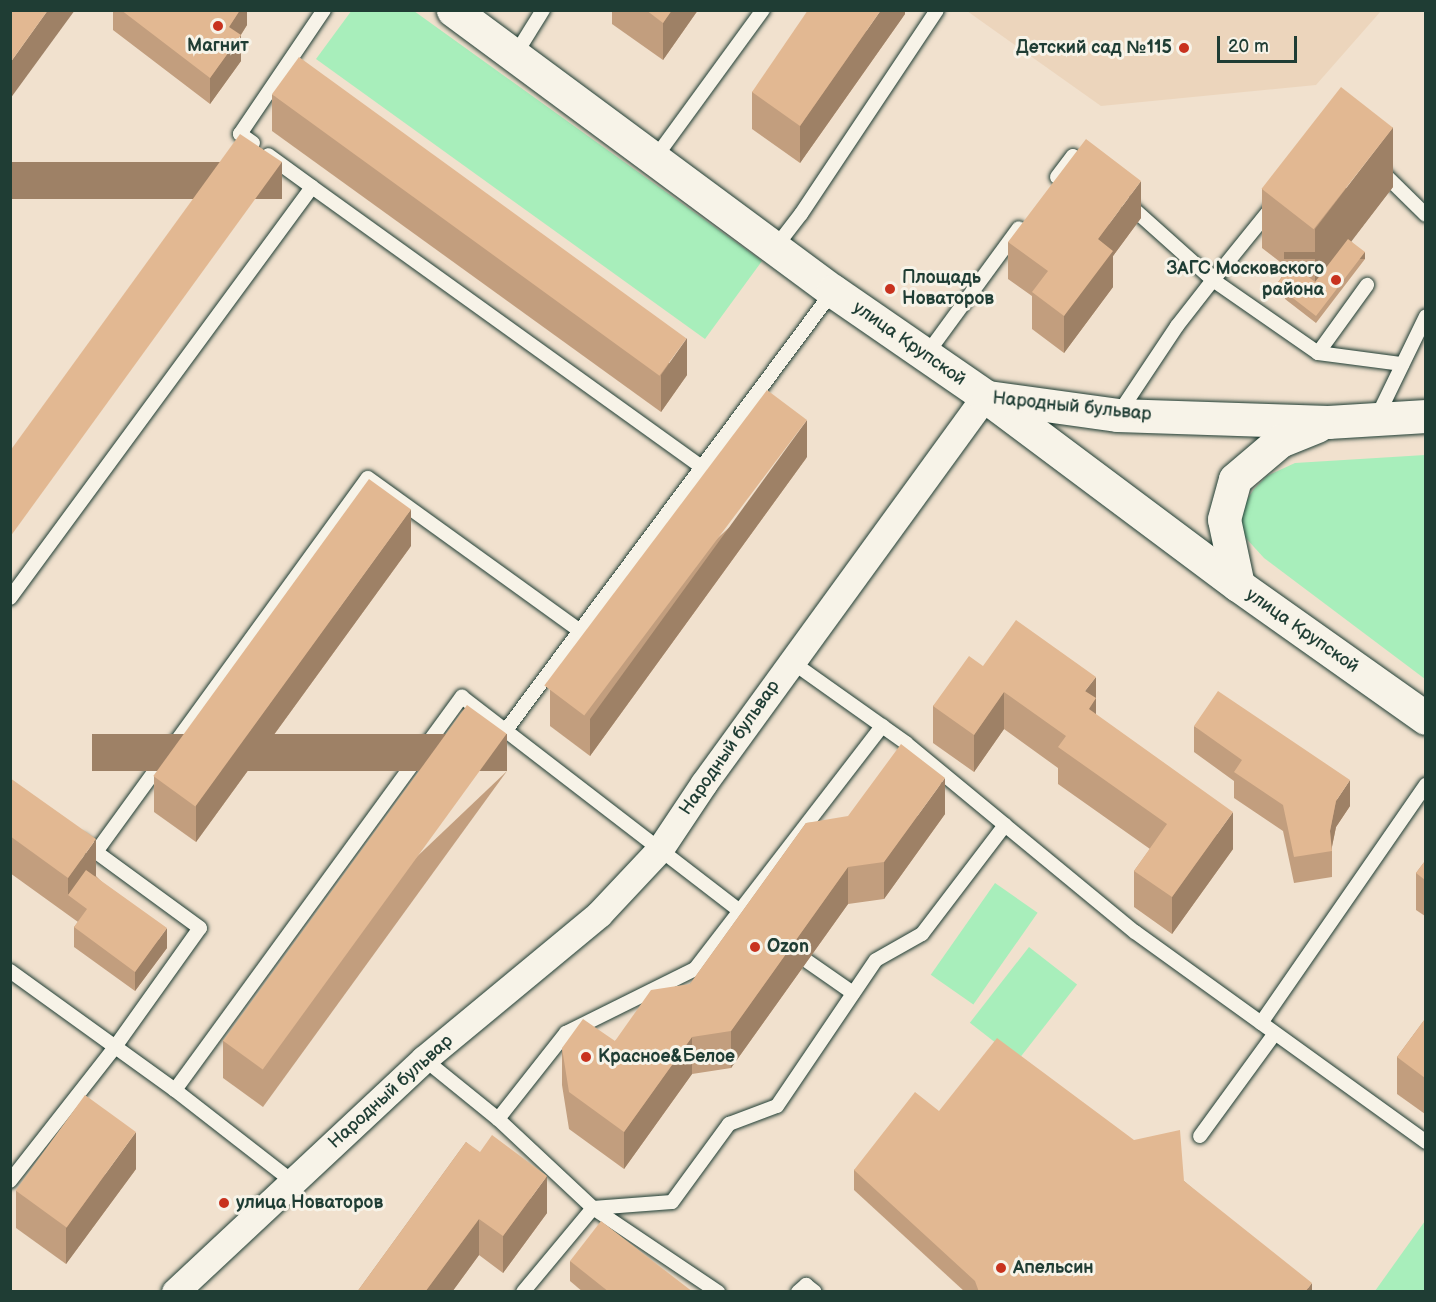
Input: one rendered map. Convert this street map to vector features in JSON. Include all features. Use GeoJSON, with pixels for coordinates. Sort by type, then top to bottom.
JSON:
{"type":"FeatureCollection","features":[{"type":"Feature","properties":{"kind":"street","name":"улица Крупской"},"geometry":{"type":"LineString","coordinates":[[453,10],[656,158],[774,249],[985,396],[1238,585],[1425,718]]}},
{"type":"Feature","properties":{"kind":"street","name":"Народный бульвар"},"geometry":{"type":"LineString","coordinates":[[176,1292],[424,1059],[599,914],[660,849],[985,396],[1117,415],[1328,422],[1425,416]]}},
{"type":"Feature","properties":{"kind":"street"},"geometry":{"type":"LineString","coordinates":[[1096,477],[1081,457],[1081,445],[1088,427],[1098,418],[1117,415]]}},
{"type":"Feature","properties":{"kind":"street","name":"Народный бульвар"},"geometry":{"type":"LineString","coordinates":[[1238,585],[1224,519],[1235,479],[1280,441],[1328,422]]}},
{"type":"Feature","properties":{"kind":"lane"},"geometry":{"type":"LineString","coordinates":[[324,10],[240,134],[701,467]]}},
{"type":"Feature","properties":{"kind":"lane"},"geometry":{"type":"LineString","coordinates":[[515,55],[543,10]]}},
{"type":"Feature","properties":{"kind":"lane"},"geometry":{"type":"LineString","coordinates":[[656,158],[763,10]]}},
{"type":"Feature","properties":{"kind":"lane"},"geometry":{"type":"LineString","coordinates":[[774,249],[807,205],[937,10]]}},
{"type":"Feature","properties":{"kind":"lane"},"geometry":{"type":"LineString","coordinates":[[1046,192],[1073,156],[1099,179]]}},
{"type":"Feature","properties":{"kind":"lane"},"geometry":{"type":"LineString","coordinates":[[1369,159],[1425,215]]}},
{"type":"Feature","properties":{"kind":"lane"},"geometry":{"type":"LineString","coordinates":[[10,598],[312,187]]}},
{"type":"Feature","properties":{"kind":"lane"},"geometry":{"type":"LineString","coordinates":[[1117,194],[1213,280],[1318,353],[1402,364]]}},
{"type":"Feature","properties":{"kind":"lane"},"geometry":{"type":"LineString","coordinates":[[1117,415],[1177,326],[1281,196]]}},
{"type":"Feature","properties":{"kind":"lane"},"geometry":{"type":"LineString","coordinates":[[926,355],[1026,220]]}},
{"type":"Feature","properties":{"kind":"lane"},"geometry":{"type":"LineString","coordinates":[[1318,353],[1367,285]]}},
{"type":"Feature","properties":{"kind":"lane"},"geometry":{"type":"LineString","coordinates":[[506,730],[833,291]]}},
{"type":"Feature","properties":{"kind":"lane"},"geometry":{"type":"LineString","coordinates":[[1376,419],[1425,316]]}},
{"type":"Feature","properties":{"kind":"lane"},"geometry":{"type":"LineString","coordinates":[[96,852],[368,478],[580,631]]}},
{"type":"Feature","properties":{"kind":"lane"},"geometry":{"type":"LineString","coordinates":[[792,662],[882,726],[1135,932],[1425,1142]]}},
{"type":"Feature","properties":{"kind":"lane"},"geometry":{"type":"LineString","coordinates":[[175,1090],[462,697],[759,926]]}},
{"type":"Feature","properties":{"kind":"lane"},"geometry":{"type":"LineString","coordinates":[[498,1119],[566,1033],[695,969],[882,726]]}},
{"type":"Feature","properties":{"kind":"lane"},"geometry":{"type":"LineString","coordinates":[[1261,1023],[1425,785]]}},
{"type":"Feature","properties":{"kind":"lane"},"geometry":{"type":"LineString","coordinates":[[523,1292],[593,1208],[672,1202],[729,1124],[777,1106],[876,960],[922,934],[1005,825]]}},
{"type":"Feature","properties":{"kind":"lane"},"geometry":{"type":"LineString","coordinates":[[10,1180],[115,1047],[201,928],[68,831]]}},
{"type":"Feature","properties":{"kind":"lane"},"geometry":{"type":"LineString","coordinates":[[807,961],[854,993]]}},
{"type":"Feature","properties":{"kind":"lane"},"geometry":{"type":"LineString","coordinates":[[10,971],[175,1090],[293,1182]]}},
{"type":"Feature","properties":{"kind":"lane"},"geometry":{"type":"LineString","coordinates":[[1200,1136],[1275,1033]]}},
{"type":"Feature","properties":{"kind":"lane"},"geometry":{"type":"LineString","coordinates":[[424,1059],[498,1119],[593,1208],[718,1292]]}},
{"type":"Feature","properties":{"kind":"lane"},"geometry":{"type":"LineString","coordinates":[[798,1292],[806,1285],[815,1292]]}},
{"type":"Feature","properties":{"kind":"shaded area","name":"Детский сад №115"},"geometry":{"type":"Polygon","coordinates":[[[967,11],[1381,11],[1316,85],[1101,106],[967,11]]]}},
{"type":"Feature","properties":{"kind":"green space"},"geometry":{"type":"Polygon","coordinates":[[[352,10],[414,11],[762,261],[705,339],[316,59],[352,10]]]}},
{"type":"Feature","properties":{"kind":"green space"},"geometry":{"type":"Polygon","coordinates":[[[1425,455],[1425,679],[1264,558],[1244,536],[1240,517],[1254,489],[1267,476],[1295,463],[1425,455]]]}},
{"type":"Feature","properties":{"kind":"green space"},"geometry":{"type":"Polygon","coordinates":[[[995,883],[1038,913],[973,1005],[931,975],[995,883]]]}},
{"type":"Feature","properties":{"kind":"green space"},"geometry":{"type":"Polygon","coordinates":[[[1029,947],[1077,985],[1018,1060],[970,1023],[1029,947]]]}},
{"type":"Feature","properties":{"kind":"green space"},"geometry":{"type":"Polygon","coordinates":[[[1425,1221],[1425,1291],[1375,1291],[1425,1221]]]}},
{"type":"Feature","properties":{"kind":"building"},"geometry":{"type":"Polygon","coordinates":[[[10,10],[48,10],[10,63],[10,10]]]}},
{"type":"Feature","properties":{"kind":"building"},"geometry":{"type":"Polygon","coordinates":[[[121,10],[240,10],[229,27],[241,35],[210,78],[121,10]]]}},
{"type":"Feature","properties":{"kind":"building"},"geometry":{"type":"Polygon","coordinates":[[[646,10],[672,10],[663,23],[646,10]]]}},
{"type":"Feature","properties":{"kind":"building"},"geometry":{"type":"Polygon","coordinates":[[[808,10],[881,10],[800,126],[752,92],[808,10]]]}},
{"type":"Feature","properties":{"kind":"building"},"geometry":{"type":"Polygon","coordinates":[[[299,57],[687,339],[659,376],[272,94],[299,57]]]}},
{"type":"Feature","properties":{"kind":"building"},"geometry":{"type":"Polygon","coordinates":[[[1341,87],[1393,128],[1314,229],[1262,189],[1341,87]]]}},
{"type":"Feature","properties":{"kind":"building"},"geometry":{"type":"Polygon","coordinates":[[[240,134],[282,162],[10,537],[10,451],[240,134]]]}},
{"type":"Feature","properties":{"kind":"building"},"geometry":{"type":"Polygon","coordinates":[[[1086,139],[1141,181],[1098,239],[1113,251],[1064,316],[1032,292],[1048,271],[1008,242],[1086,139]]]}},
{"type":"Feature","properties":{"kind":"building","name":"ЗАГС Московского района"},"geometry":{"type":"Polygon","coordinates":[[[1348,239],[1365,252],[1316,316],[1276,285],[1292,264],[1315,282],[1348,239]]]}},
{"type":"Feature","properties":{"kind":"building"},"geometry":{"type":"Polygon","coordinates":[[[767,390],[807,420],[584,716],[544,685],[767,390]]]}},
{"type":"Feature","properties":{"kind":"building"},"geometry":{"type":"Polygon","coordinates":[[[369,479],[411,510],[195,806],[153,776],[369,479]]]}},
{"type":"Feature","properties":{"kind":"building"},"geometry":{"type":"Polygon","coordinates":[[[1016,620],[1096,677],[1085,691],[1096,698],[1089,709],[1233,812],[1172,897],[1134,871],[1167,824],[1058,747],[1066,736],[1004,692],[974,735],[933,706],[969,656],[983,666],[1016,620]]]}},
{"type":"Feature","properties":{"kind":"building"},"geometry":{"type":"Polygon","coordinates":[[[1218,691],[1350,780],[1336,801],[1330,831],[1332,851],[1294,857],[1283,805],[1234,772],[1242,760],[1194,726],[1218,691]]]}},
{"type":"Feature","properties":{"kind":"building"},"geometry":{"type":"Polygon","coordinates":[[[467,705],[507,734],[263,1070],[223,1041],[467,705]]]}},
{"type":"Feature","properties":{"kind":"building"},"geometry":{"type":"Polygon","coordinates":[[[901,744],[945,778],[884,862],[848,867],[731,1031],[692,1037],[624,1132],[569,1092],[562,1048],[583,1019],[615,1041],[651,990],[690,984],[806,823],[848,816],[901,744]]]}},
{"type":"Feature","properties":{"kind":"building"},"geometry":{"type":"Polygon","coordinates":[[[10,778],[96,839],[68,878],[10,836],[10,778]]]}},
{"type":"Feature","properties":{"kind":"building"},"geometry":{"type":"Polygon","coordinates":[[[1425,861],[1425,880],[1416,873],[1425,861]]]}},
{"type":"Feature","properties":{"kind":"building"},"geometry":{"type":"Polygon","coordinates":[[[86,870],[167,928],[135,972],[74,927],[87,909],[68,895],[86,870]]]}},
{"type":"Feature","properties":{"kind":"building"},"geometry":{"type":"Polygon","coordinates":[[[1425,1019],[1425,1078],[1397,1057],[1425,1019]]]}},
{"type":"Feature","properties":{"kind":"building"},"geometry":{"type":"Polygon","coordinates":[[[997,1038],[1134,1140],[1180,1130],[1184,1181],[1312,1283],[1305,1292],[979,1292],[975,1281],[854,1170],[915,1092],[939,1111],[997,1038]]]}},
{"type":"Feature","properties":{"kind":"building"},"geometry":{"type":"Polygon","coordinates":[[[85,1095],[136,1132],[67,1227],[16,1190],[85,1095]]]}},
{"type":"Feature","properties":{"kind":"building"},"geometry":{"type":"Polygon","coordinates":[[[492,1135],[547,1176],[503,1236],[479,1219],[425,1292],[357,1292],[466,1142],[480,1152],[492,1135]]]}},
{"type":"Feature","properties":{"kind":"building"},"geometry":{"type":"Polygon","coordinates":[[[601,1221],[693,1292],[609,1292],[570,1261],[601,1221]]]}},
{"type":"Feature","properties":{"kind":"place","name":"Магнит"},"geometry":{"type":"Point","coordinates":[218,26]}},
{"type":"Feature","properties":{"kind":"place","name":"Детский сад №115"},"geometry":{"type":"Point","coordinates":[1184,48]}},
{"type":"Feature","properties":{"kind":"place","name":"ЗАГС Московского района"},"geometry":{"type":"Point","coordinates":[1336,280]}},
{"type":"Feature","properties":{"kind":"place","name":"Площадь Новаторов"},"geometry":{"type":"Point","coordinates":[890,289]}},
{"type":"Feature","properties":{"kind":"place","name":"Ozon"},"geometry":{"type":"Point","coordinates":[755,947]}},
{"type":"Feature","properties":{"kind":"place","name":"Красное&Белое"},"geometry":{"type":"Point","coordinates":[586,1057]}},
{"type":"Feature","properties":{"kind":"place","name":"улица Новаторов"},"geometry":{"type":"Point","coordinates":[224,1203]}},
{"type":"Feature","properties":{"kind":"place","name":"Апельсин"},"geometry":{"type":"Point","coordinates":[1001,1268]}}]}
